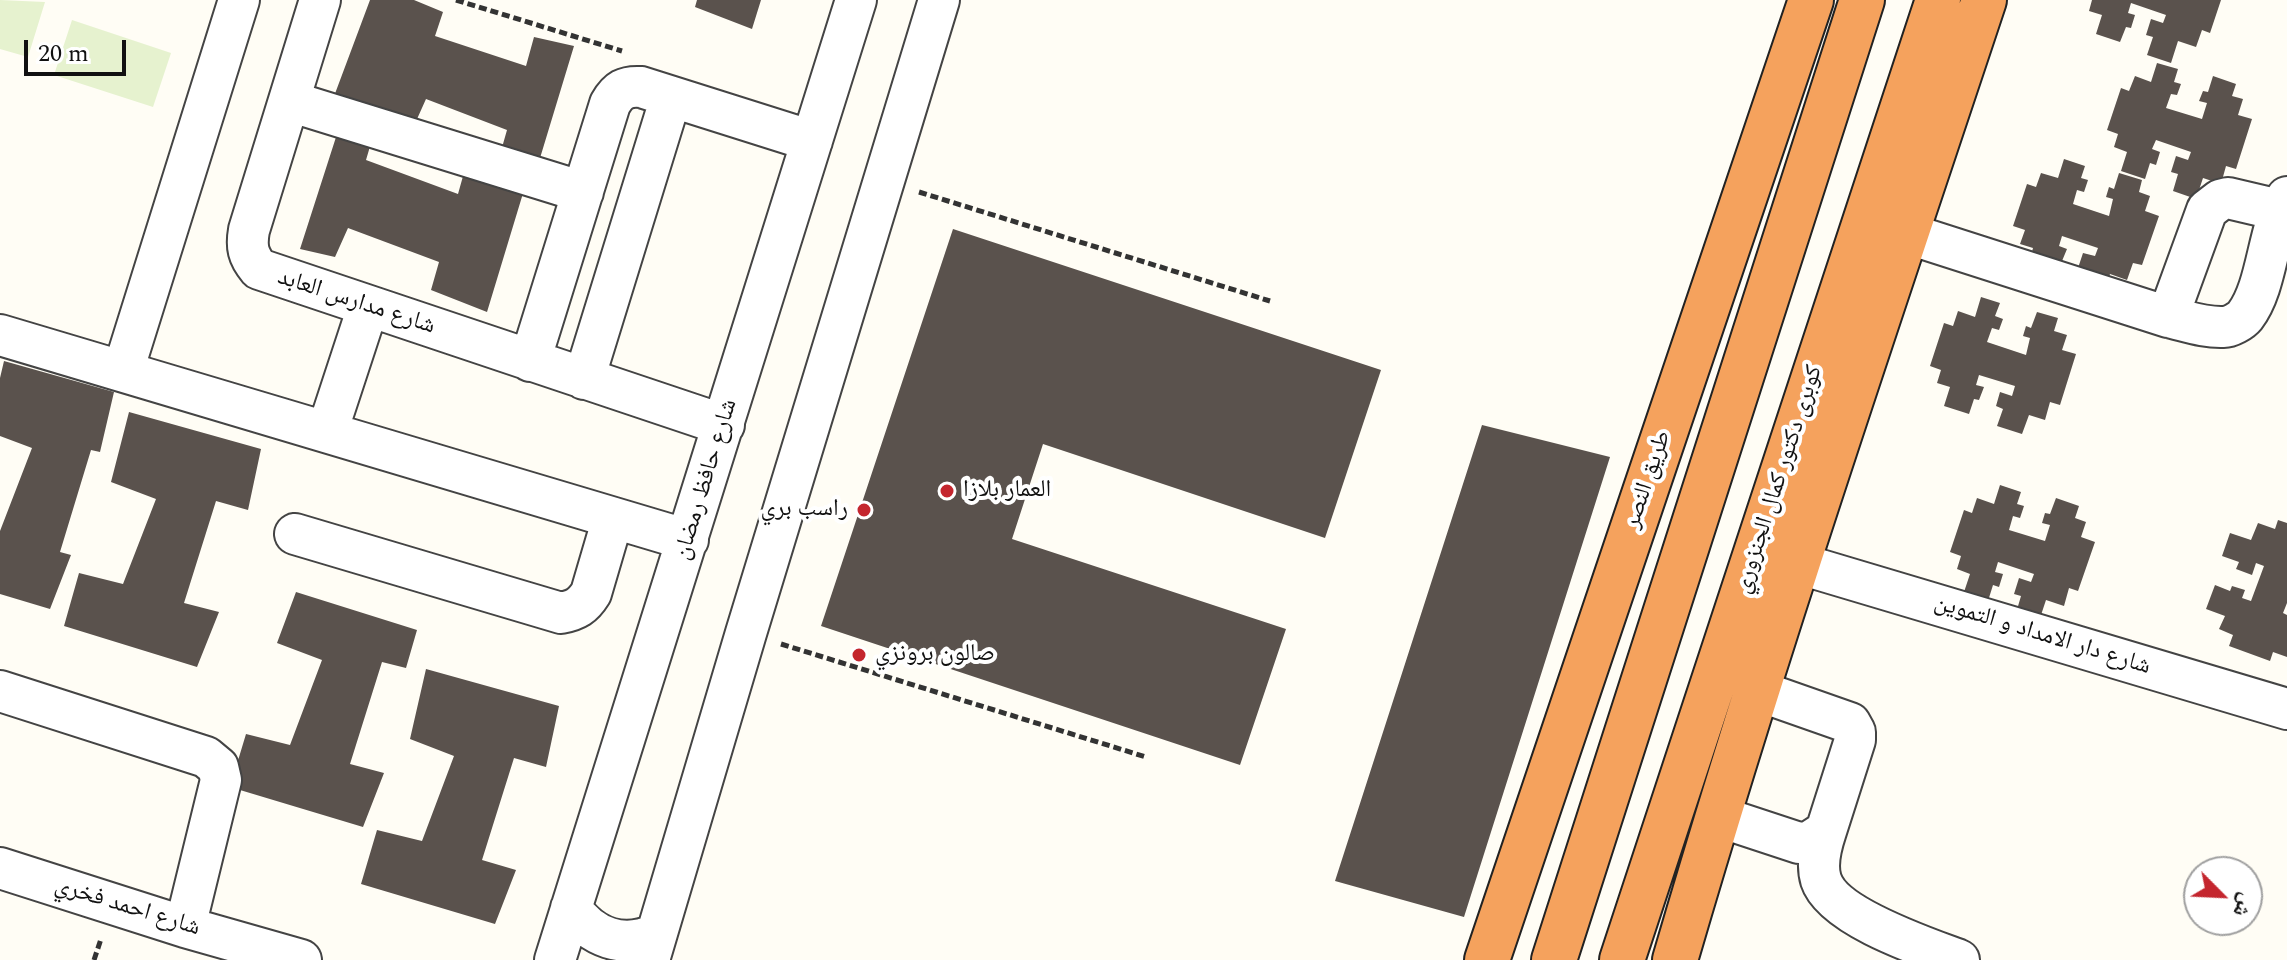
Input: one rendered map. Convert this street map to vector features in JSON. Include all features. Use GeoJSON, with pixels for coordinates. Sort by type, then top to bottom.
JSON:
{"type":"FeatureCollection","features":[{"type":"Feature","properties":{"kind":"highway","name":"طريق النصر"},"geometry":{"type":"LineString","coordinates":[[1487,960],[1811,0]]}},
{"type":"Feature","properties":{"kind":"highway"},"geometry":{"type":"LineString","coordinates":[[1554,960],[1862,0]]}},
{"type":"Feature","properties":{"kind":"highway","name":"كوبرى دكتور كمال الجنزوري"},"geometry":{"type":"LineString","coordinates":[[1622,960],[1938,0]]}},
{"type":"Feature","properties":{"kind":"highway"},"geometry":{"type":"LineString","coordinates":[[1675,960],[1756,690],[1984,0]]}},
{"type":"Feature","properties":{"kind":"street"},"geometry":{"type":"LineString","coordinates":[[123,371],[239,0]]}},
{"type":"Feature","properties":{"kind":"street","name":"شارع مدارس العابد"},"geometry":{"type":"LineString","coordinates":[[320,0],[249,230],[246,245],[250,259],[259,269],[271,276],[724,425]]}},
{"type":"Feature","properties":{"kind":"street","name":"شارع حافظ رمضان"},"geometry":{"type":"LineString","coordinates":[[555,960],[856,0]]}},
{"type":"Feature","properties":{"kind":"street"},"geometry":{"type":"LineString","coordinates":[[571,908],[590,929],[615,941],[643,940],[653,947],[939,0]]}},
{"type":"Feature","properties":{"kind":"street"},"geometry":{"type":"LineString","coordinates":[[530,361],[616,93],[628,86],[641,87],[812,141]]}},
{"type":"Feature","properties":{"kind":"street"},"geometry":{"type":"LineString","coordinates":[[584,379],[671,97]]}},
{"type":"Feature","properties":{"kind":"street"},"geometry":{"type":"LineString","coordinates":[[289,101],[583,192]]}},
{"type":"Feature","properties":{"kind":"street"},"geometry":{"type":"LineString","coordinates":[[1906,233],[2168,317],[2209,327],[2228,327],[2245,317],[2257,291],[2283,204],[2237,199],[2220,200],[2213,204],[2207,210],[2168,317]]}},
{"type":"Feature","properties":{"kind":"street"},"geometry":{"type":"LineString","coordinates":[[327,432],[368,307]]}},
{"type":"Feature","properties":{"kind":"street"},"geometry":{"type":"LineString","coordinates":[[0,335],[688,540]]}},
{"type":"Feature","properties":{"kind":"street"},"geometry":{"type":"LineString","coordinates":[[295,534],[561,613],[574,611],[585,604],[613,518]]}},
{"type":"Feature","properties":{"kind":"street","name":"شارع دار الامداد و التموين"},"geometry":{"type":"LineString","coordinates":[[1797,563],[2287,709]]}},
{"type":"Feature","properties":{"kind":"street"},"geometry":{"type":"LineString","coordinates":[[1756,690],[1850,723],[1855,732],[1826,831],[1819,868],[1830,897],[1847,911],[1912,943],[1959,960]]}},
{"type":"Feature","properties":{"kind":"street"},"geometry":{"type":"LineString","coordinates":[[0,691],[206,757],[218,767],[221,780],[185,927]]}},
{"type":"Feature","properties":{"kind":"street"},"geometry":{"type":"LineString","coordinates":[[1717,816],[1799,843],[1809,842],[1826,831]]}},
{"type":"Feature","properties":{"kind":"street","name":"شارع احمد فخري"},"geometry":{"type":"LineString","coordinates":[[0,868],[301,960]]}},
{"type":"Feature","properties":{"kind":"path"},"geometry":{"type":"LineString","coordinates":[[884,181],[1270,301]]}},
{"type":"Feature","properties":{"kind":"path"},"geometry":{"type":"LineString","coordinates":[[746,633],[1146,757]]}},
{"type":"Feature","properties":{"kind":"green space"},"geometry":{"type":"Polygon","coordinates":[[[0,0],[45,2],[28,57],[0,49],[0,0]]]}},
{"type":"Feature","properties":{"kind":"green space"},"geometry":{"type":"Polygon","coordinates":[[[72,20],[171,53],[153,107],[54,75],[72,20]]]}},
{"type":"Feature","properties":{"kind":"building"},"geometry":{"type":"Polygon","coordinates":[[[370,0],[414,0],[443,12],[435,36],[526,66],[534,37],[574,46],[537,168],[499,158],[507,130],[426,99],[413,128],[333,99],[370,0]]]}},
{"type":"Feature","properties":{"kind":"building"},"geometry":{"type":"Polygon","coordinates":[[[697,0],[761,0],[752,29],[695,7],[697,0]]]}},
{"type":"Feature","properties":{"kind":"building"},"geometry":{"type":"Polygon","coordinates":[[[2092,0],[2221,0],[2210,33],[2202,30],[2196,47],[2178,41],[2171,63],[2147,55],[2153,37],[2146,35],[2151,19],[2163,23],[2166,15],[2131,3],[2128,13],[2135,15],[2131,28],[2126,27],[2120,42],[2096,34],[2102,15],[2089,11],[2092,0]]]}},
{"type":"Feature","properties":{"kind":"building"},"geometry":{"type":"Polygon","coordinates":[[[2157,63],[2178,69],[2174,82],[2181,84],[2177,95],[2171,94],[2166,108],[2202,119],[2207,103],[2199,101],[2203,91],[2208,92],[2213,76],[2236,84],[2232,96],[2243,99],[2238,115],[2252,119],[2236,169],[2226,166],[2221,184],[2203,178],[2196,199],[2173,191],[2178,174],[2171,172],[2176,156],[2188,160],[2191,152],[2156,140],[2152,149],[2160,152],[2156,165],[2150,163],[2145,179],[2121,171],[2127,152],[2114,147],[2118,134],[2107,130],[2121,88],[2129,91],[2135,76],[2151,82],[2157,63]]]}},
{"type":"Feature","properties":{"kind":"building"},"geometry":{"type":"Polygon","coordinates":[[[337,134],[371,143],[366,160],[458,194],[465,169],[524,190],[487,312],[431,290],[439,262],[348,228],[335,257],[300,249],[337,134]]]}},
{"type":"Feature","properties":{"kind":"building"},"geometry":{"type":"Polygon","coordinates":[[[2064,159],[2085,166],[2081,178],[2088,180],[2084,192],[2077,190],[2073,204],[2109,216],[2113,199],[2106,197],[2109,187],[2114,189],[2119,173],[2142,180],[2139,192],[2150,196],[2145,211],[2159,216],[2142,265],[2133,263],[2127,280],[2110,274],[2103,295],[2078,268],[2083,253],[2095,256],[2098,248],[2062,236],[2059,246],[2067,249],[2062,261],[2057,260],[2052,275],[2028,267],[2033,248],[2020,244],[2025,230],[2013,226],[2027,184],[2036,187],[2041,173],[2058,178],[2064,159]]]}},
{"type":"Feature","properties":{"kind":"building","name":"العمار بلازا"},"geometry":{"type":"Polygon","coordinates":[[[953,229],[1381,370],[1325,538],[1043,444],[1012,539],[1286,629],[1240,765],[821,626],[953,229]]]}},
{"type":"Feature","properties":{"kind":"building"},"geometry":{"type":"Polygon","coordinates":[[[1981,297],[2000,303],[1995,316],[2003,319],[1999,330],[1992,328],[1987,342],[2026,355],[2030,338],[2023,336],[2026,326],[2031,328],[2037,312],[2058,318],[2054,331],[2067,335],[2062,350],[2076,354],[2060,405],[2050,402],[2045,420],[2029,415],[2022,434],[1997,426],[2003,409],[1996,406],[2000,392],[2012,396],[2015,386],[1979,375],[1976,385],[1984,387],[1979,400],[1974,399],[1969,414],[1944,406],[1950,387],[1937,383],[1941,370],[1930,366],[1944,323],[1953,326],[1958,311],[1975,317],[1981,297]]]}},
{"type":"Feature","properties":{"kind":"building"},"geometry":{"type":"Polygon","coordinates":[[[4,361],[114,392],[100,452],[91,450],[60,552],[71,555],[50,609],[0,594],[0,531],[32,448],[0,436],[0,378],[4,361]]]}},
{"type":"Feature","properties":{"kind":"building"},"geometry":{"type":"Polygon","coordinates":[[[129,412],[261,449],[248,510],[216,501],[184,603],[219,612],[197,667],[64,626],[79,573],[123,584],[156,499],[111,482],[129,412]]]}},
{"type":"Feature","properties":{"kind":"building"},"geometry":{"type":"Polygon","coordinates":[[[1482,425],[1610,457],[1464,917],[1335,881],[1482,425]]]}},
{"type":"Feature","properties":{"kind":"building"},"geometry":{"type":"Polygon","coordinates":[[[2000,485],[2021,492],[2017,504],[2024,506],[2020,518],[2013,516],[2009,530],[2045,541],[2050,525],[2042,523],[2045,513],[2050,514],[2056,498],[2079,506],[2075,518],[2086,522],[2081,537],[2095,542],[2078,591],[2069,588],[2064,606],[2046,600],[2039,621],[2016,613],[2021,596],[2014,594],[2019,578],[2031,582],[2034,574],[1998,562],[1995,572],[2003,574],[1999,587],[1993,585],[1988,601],[1964,592],[1970,574],[1957,569],[1961,556],[1950,552],[1964,510],[1972,513],[1977,498],[1994,504],[2000,485]]]}},
{"type":"Feature","properties":{"kind":"building"},"geometry":{"type":"Polygon","coordinates":[[[2278,520],[2287,523],[2287,603],[2283,613],[2287,615],[2287,657],[2273,652],[2270,661],[2229,646],[2233,635],[2219,629],[2225,616],[2206,609],[2215,585],[2230,591],[2232,586],[2245,590],[2242,598],[2251,601],[2264,566],[2256,563],[2252,575],[2236,569],[2239,562],[2222,556],[2230,533],[2251,540],[2258,523],[2275,529],[2278,520]]]}},
{"type":"Feature","properties":{"kind":"building"},"geometry":{"type":"Polygon","coordinates":[[[296,592],[417,630],[406,668],[382,662],[350,764],[384,773],[363,827],[230,787],[246,734],[290,745],[322,660],[277,643],[296,592]]]}},
{"type":"Feature","properties":{"kind":"building"},"geometry":{"type":"Polygon","coordinates":[[[426,669],[559,706],[546,767],[514,758],[482,860],[516,870],[495,924],[361,884],[377,830],[422,841],[454,756],[410,739],[426,669]]]}},
{"type":"Feature","properties":{"kind":"place","name":"العمار بلازا"},"geometry":{"type":"Point","coordinates":[947,491]}},
{"type":"Feature","properties":{"kind":"place","name":"راسب بري"},"geometry":{"type":"Point","coordinates":[864,510]}},
{"type":"Feature","properties":{"kind":"place","name":"صالون برونزي"},"geometry":{"type":"Point","coordinates":[859,655]}}]}
